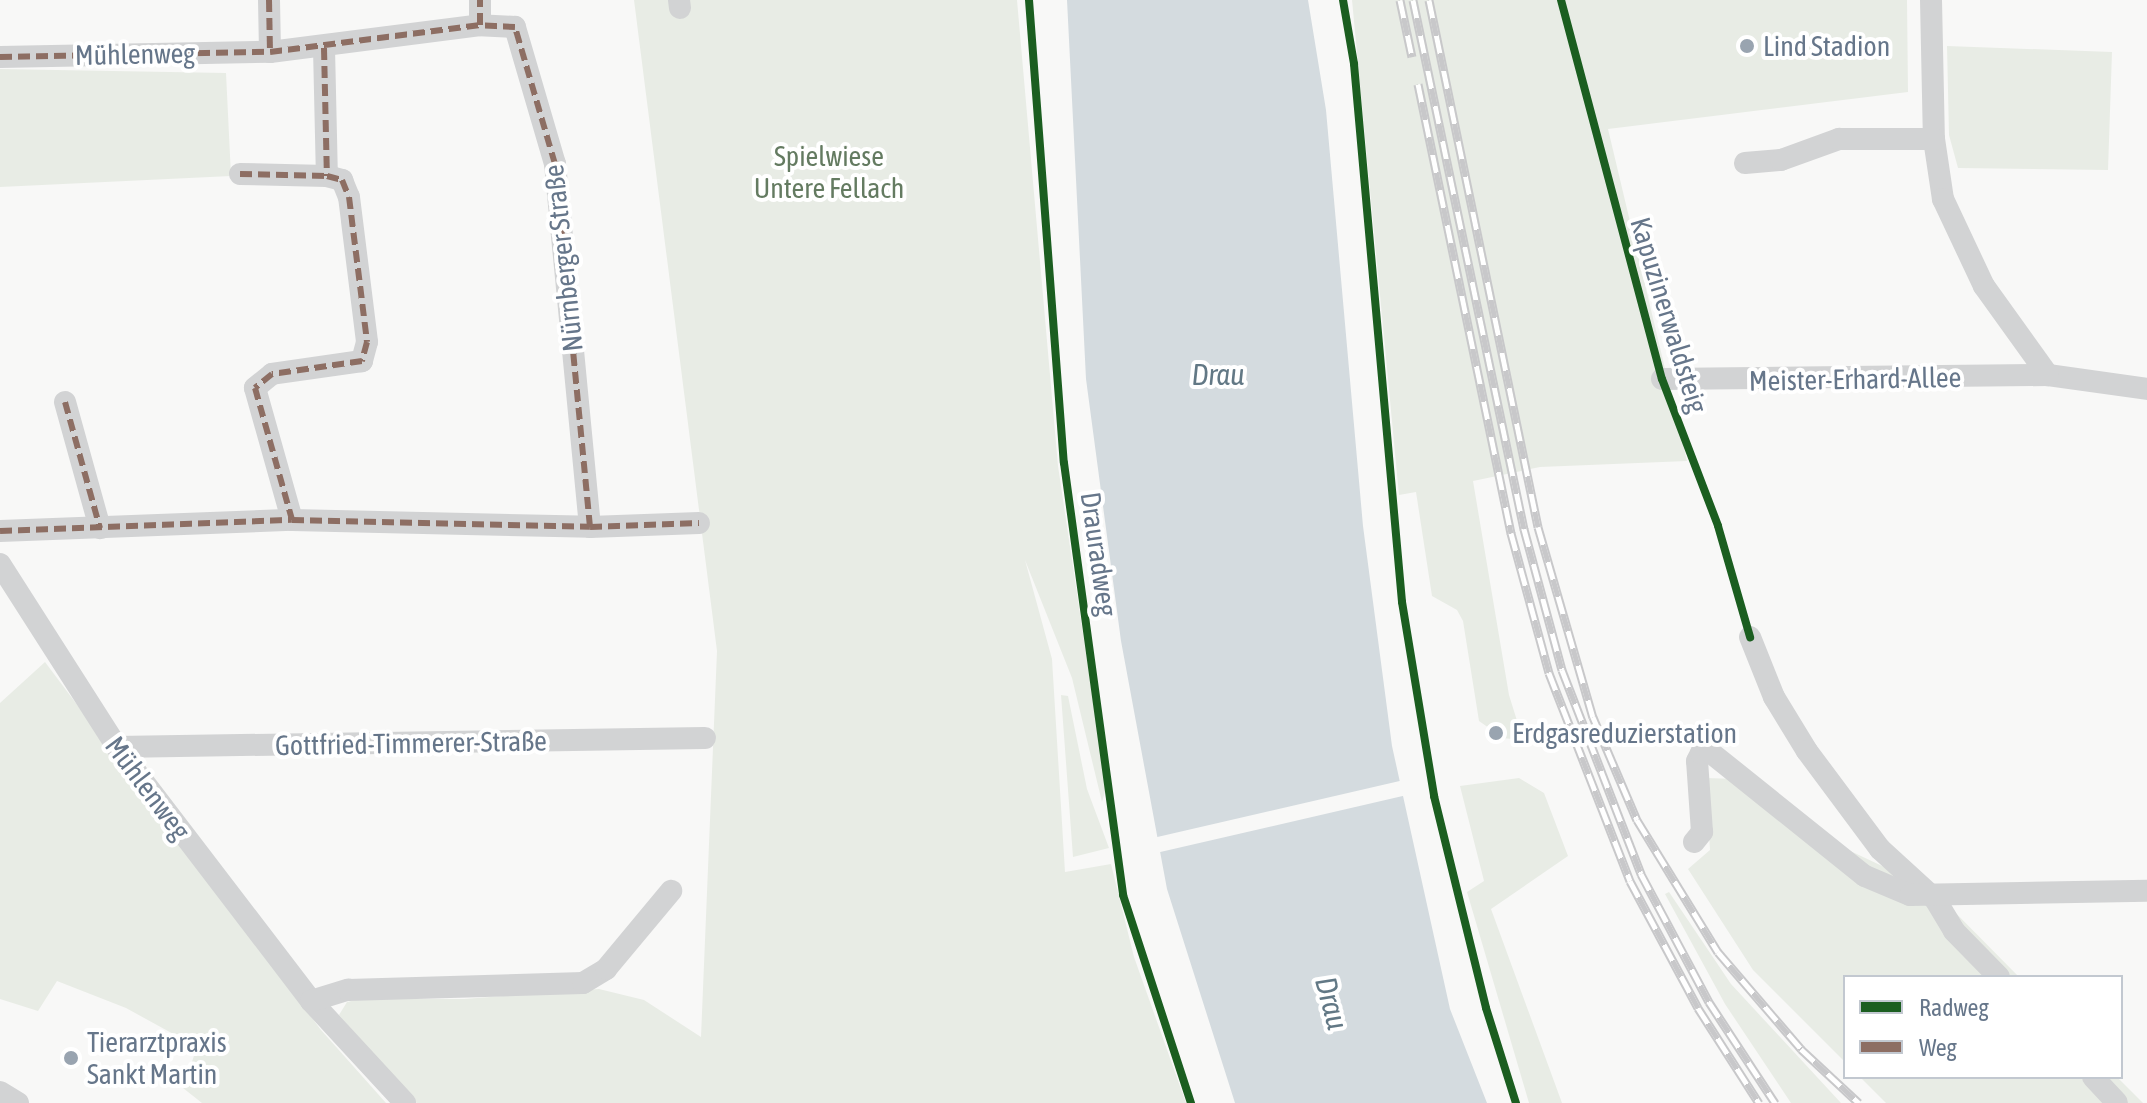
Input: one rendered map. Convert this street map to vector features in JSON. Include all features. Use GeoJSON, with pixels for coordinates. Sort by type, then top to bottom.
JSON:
{"type":"FeatureCollection","features":[{"type":"Feature","properties":{"kind":"street"},"geometry":{"type":"LineString","coordinates":[[269,0],[270,52]]}},
{"type":"Feature","properties":{"kind":"street"},"geometry":{"type":"LineString","coordinates":[[480,0],[480,25]]}},
{"type":"Feature","properties":{"kind":"street"},"geometry":{"type":"LineString","coordinates":[[1931,0],[1934,139],[1943,199],[1978,274],[2048,375]]}},
{"type":"Feature","properties":{"kind":"street","name":"Nürnberger Straße"},"geometry":{"type":"LineString","coordinates":[[270,52],[324,48],[480,25],[515,27],[555,164],[590,527]]}},
{"type":"Feature","properties":{"kind":"street"},"geometry":{"type":"LineString","coordinates":[[324,48],[327,176]]}},
{"type":"Feature","properties":{"kind":"street","name":"Mühlenweg"},"geometry":{"type":"LineString","coordinates":[[0,57],[270,52]]}},
{"type":"Feature","properties":{"kind":"street"},"geometry":{"type":"LineString","coordinates":[[1745,163],[1781,160],[1839,139],[1934,139]]}},
{"type":"Feature","properties":{"kind":"street"},"geometry":{"type":"LineString","coordinates":[[240,174],[327,176],[342,180],[349,197],[367,342],[362,361],[272,374],[255,388],[292,520]]}},
{"type":"Feature","properties":{"kind":"street","name":"Meister-Erhard-Allee"},"geometry":{"type":"LineString","coordinates":[[1662,379],[2048,375],[2147,389]]}},
{"type":"Feature","properties":{"kind":"street"},"geometry":{"type":"LineString","coordinates":[[65,402],[100,528]]}},
{"type":"Feature","properties":{"kind":"street"},"geometry":{"type":"LineString","coordinates":[[0,531],[292,520],[590,527],[699,523]]}},
{"type":"Feature","properties":{"kind":"street","name":"Mühlenweg"},"geometry":{"type":"LineString","coordinates":[[0,564],[117,747],[311,1001],[405,1103]]}},
{"type":"Feature","properties":{"kind":"street"},"geometry":{"type":"LineString","coordinates":[[1750,637],[1774,697],[1807,751],[1880,849],[1935,899],[1954,931],[1997,975]]}},
{"type":"Feature","properties":{"kind":"street","name":"Gottfried-Timmerer-Straße"},"geometry":{"type":"LineString","coordinates":[[117,747],[705,738]]}},
{"type":"Feature","properties":{"kind":"street"},"geometry":{"type":"LineString","coordinates":[[1694,842],[1702,832],[1697,761],[1701,753],[1710,752],[1865,876],[1910,895],[1935,899],[2034,890],[2147,891]]}},
{"type":"Feature","properties":{"kind":"street"},"geometry":{"type":"LineString","coordinates":[[311,1001],[348,990],[583,983],[606,969],[671,891]]}},
{"type":"Feature","properties":{"kind":"street"},"geometry":{"type":"LineString","coordinates":[[2095,1079],[2117,1103]]}},
{"type":"Feature","properties":{"kind":"street"},"geometry":{"type":"LineString","coordinates":[[0,1092],[18,1103]]}},
{"type":"Feature","properties":{"kind":"green space","name":"Spielwiese Untere Fellach"},"geometry":{"type":"Polygon","coordinates":[[[634,0],[1017,0],[1058,466],[1106,788],[1102,802],[1072,678],[1025,560],[1052,659],[1065,872],[1111,864],[1134,957],[1186,1103],[417,1103],[339,1015],[347,1002],[360,999],[464,999],[599,989],[644,1000],[701,1037],[717,651],[634,0]]]}},
{"type":"Feature","properties":{"kind":"green space"},"geometry":{"type":"Polygon","coordinates":[[[1352,0],[1907,0],[1908,92],[1608,129],[1687,461],[1540,467],[1473,481],[1509,695],[1523,740],[1502,738],[1499,726],[1489,728],[1479,721],[1463,621],[1457,610],[1432,596],[1416,492],[1399,495],[1352,0]]]}},
{"type":"Feature","properties":{"kind":"green space"},"geometry":{"type":"Polygon","coordinates":[[[1947,46],[2112,52],[2108,170],[1958,168],[1949,135],[1947,46]]]}},
{"type":"Feature","properties":{"kind":"green space"},"geometry":{"type":"Polygon","coordinates":[[[0,69],[226,73],[231,176],[0,187],[0,69]]]}},
{"type":"Feature","properties":{"kind":"green space"},"geometry":{"type":"Polygon","coordinates":[[[45,662],[321,1030],[386,1103],[202,1103],[183,1088],[197,1047],[126,1008],[57,981],[38,1011],[0,999],[0,703],[45,662]]]}},
{"type":"Feature","properties":{"kind":"green space"},"geometry":{"type":"Polygon","coordinates":[[[1061,695],[1068,696],[1087,789],[1109,848],[1073,857],[1061,695]]]}},
{"type":"Feature","properties":{"kind":"green space"},"geometry":{"type":"Polygon","coordinates":[[[1519,778],[1544,793],[1568,856],[1491,909],[1562,1103],[1529,1103],[1467,892],[1484,881],[1460,786],[1519,778]]]}},
{"type":"Feature","properties":{"kind":"green space"},"geometry":{"type":"Polygon","coordinates":[[[1706,778],[1736,779],[1827,840],[1933,890],[2017,975],[1843,975],[1843,1060],[1753,970],[1688,869],[1710,850],[1706,778]]]}},
{"type":"Feature","properties":{"kind":"green space"},"geometry":{"type":"Polygon","coordinates":[[[1669,892],[1731,984],[1841,1103],[1791,1103],[1725,1004],[1665,894],[1669,892]]]}},
{"type":"Feature","properties":{"kind":"green space"},"geometry":{"type":"Polygon","coordinates":[[[1862,1079],[2119,1079],[2143,1103],[1886,1103],[1862,1079]]]}},
{"type":"Feature","properties":{"kind":"water","name":"Drau"},"geometry":{"type":"Polygon","coordinates":[[[1067,0],[1308,0],[1326,110],[1363,526],[1392,746],[1450,1009],[1487,1103],[1235,1103],[1167,889],[1121,641],[1086,379],[1067,0]]]}},
{"type":"Feature","properties":{"kind":"pier"},"geometry":{"type":"Polygon","coordinates":[[[1404,780],[1407,795],[1156,853],[1153,838],[1404,780]]]}},
{"type":"Feature","properties":{"kind":"railway"},"geometry":{"type":"LineString","coordinates":[[1400,0],[1412,57]]}},
{"type":"Feature","properties":{"kind":"railway"},"geometry":{"type":"LineString","coordinates":[[1413,0],[1524,529],[1562,670],[1641,874],[1709,1002],[1775,1103]]}},
{"type":"Feature","properties":{"kind":"railway"},"geometry":{"type":"LineString","coordinates":[[1429,0],[1538,527],[1593,717],[1637,820],[1718,952],[1801,1049],[1859,1103]]}},
{"type":"Feature","properties":{"kind":"railway"},"geometry":{"type":"LineString","coordinates":[[1418,84],[1511,533],[1549,673],[1630,881],[1698,1008],[1759,1103]]}},
{"type":"Feature","properties":{"kind":"marked path"},"geometry":{"type":"LineString","coordinates":[[269,0],[270,52],[480,25]]}},
{"type":"Feature","properties":{"kind":"marked path"},"geometry":{"type":"LineString","coordinates":[[0,531],[292,520],[590,527],[555,164],[515,27],[480,25],[480,0]]}},
{"type":"Feature","properties":{"kind":"marked path"},"geometry":{"type":"LineString","coordinates":[[324,48],[327,176]]}},
{"type":"Feature","properties":{"kind":"marked path"},"geometry":{"type":"LineString","coordinates":[[0,57],[270,52]]}},
{"type":"Feature","properties":{"kind":"marked path"},"geometry":{"type":"LineString","coordinates":[[240,174],[327,176],[342,180],[349,197],[367,342],[362,361],[272,374],[255,388],[292,520]]}},
{"type":"Feature","properties":{"kind":"marked path"},"geometry":{"type":"LineString","coordinates":[[65,402],[100,528]]}},
{"type":"Feature","properties":{"kind":"marked path"},"geometry":{"type":"LineString","coordinates":[[590,527],[699,523]]}},
{"type":"Feature","properties":{"kind":"cycle path","name":"Drauradweg"},"geometry":{"type":"LineString","coordinates":[[1029,0],[1064,463],[1123,895],[1191,1103]]}},
{"type":"Feature","properties":{"kind":"cycle path"},"geometry":{"type":"LineString","coordinates":[[1343,0],[1354,64],[1402,602],[1434,796],[1486,1008],[1516,1103]]}},
{"type":"Feature","properties":{"kind":"cycle path","name":"Kapuzinerwaldsteig"},"geometry":{"type":"LineString","coordinates":[[1561,0],[1662,379],[1718,526],[1750,637]]}},
{"type":"Feature","properties":{"kind":"place","name":"Lind Stadion"},"geometry":{"type":"Point","coordinates":[1747,46]}},
{"type":"Feature","properties":{"kind":"place","name":"Erdgasreduzierstation"},"geometry":{"type":"Point","coordinates":[1496,733]}},
{"type":"Feature","properties":{"kind":"place","name":"Tierarztpraxis Sankt Martin"},"geometry":{"type":"Point","coordinates":[71,1058]}}]}
